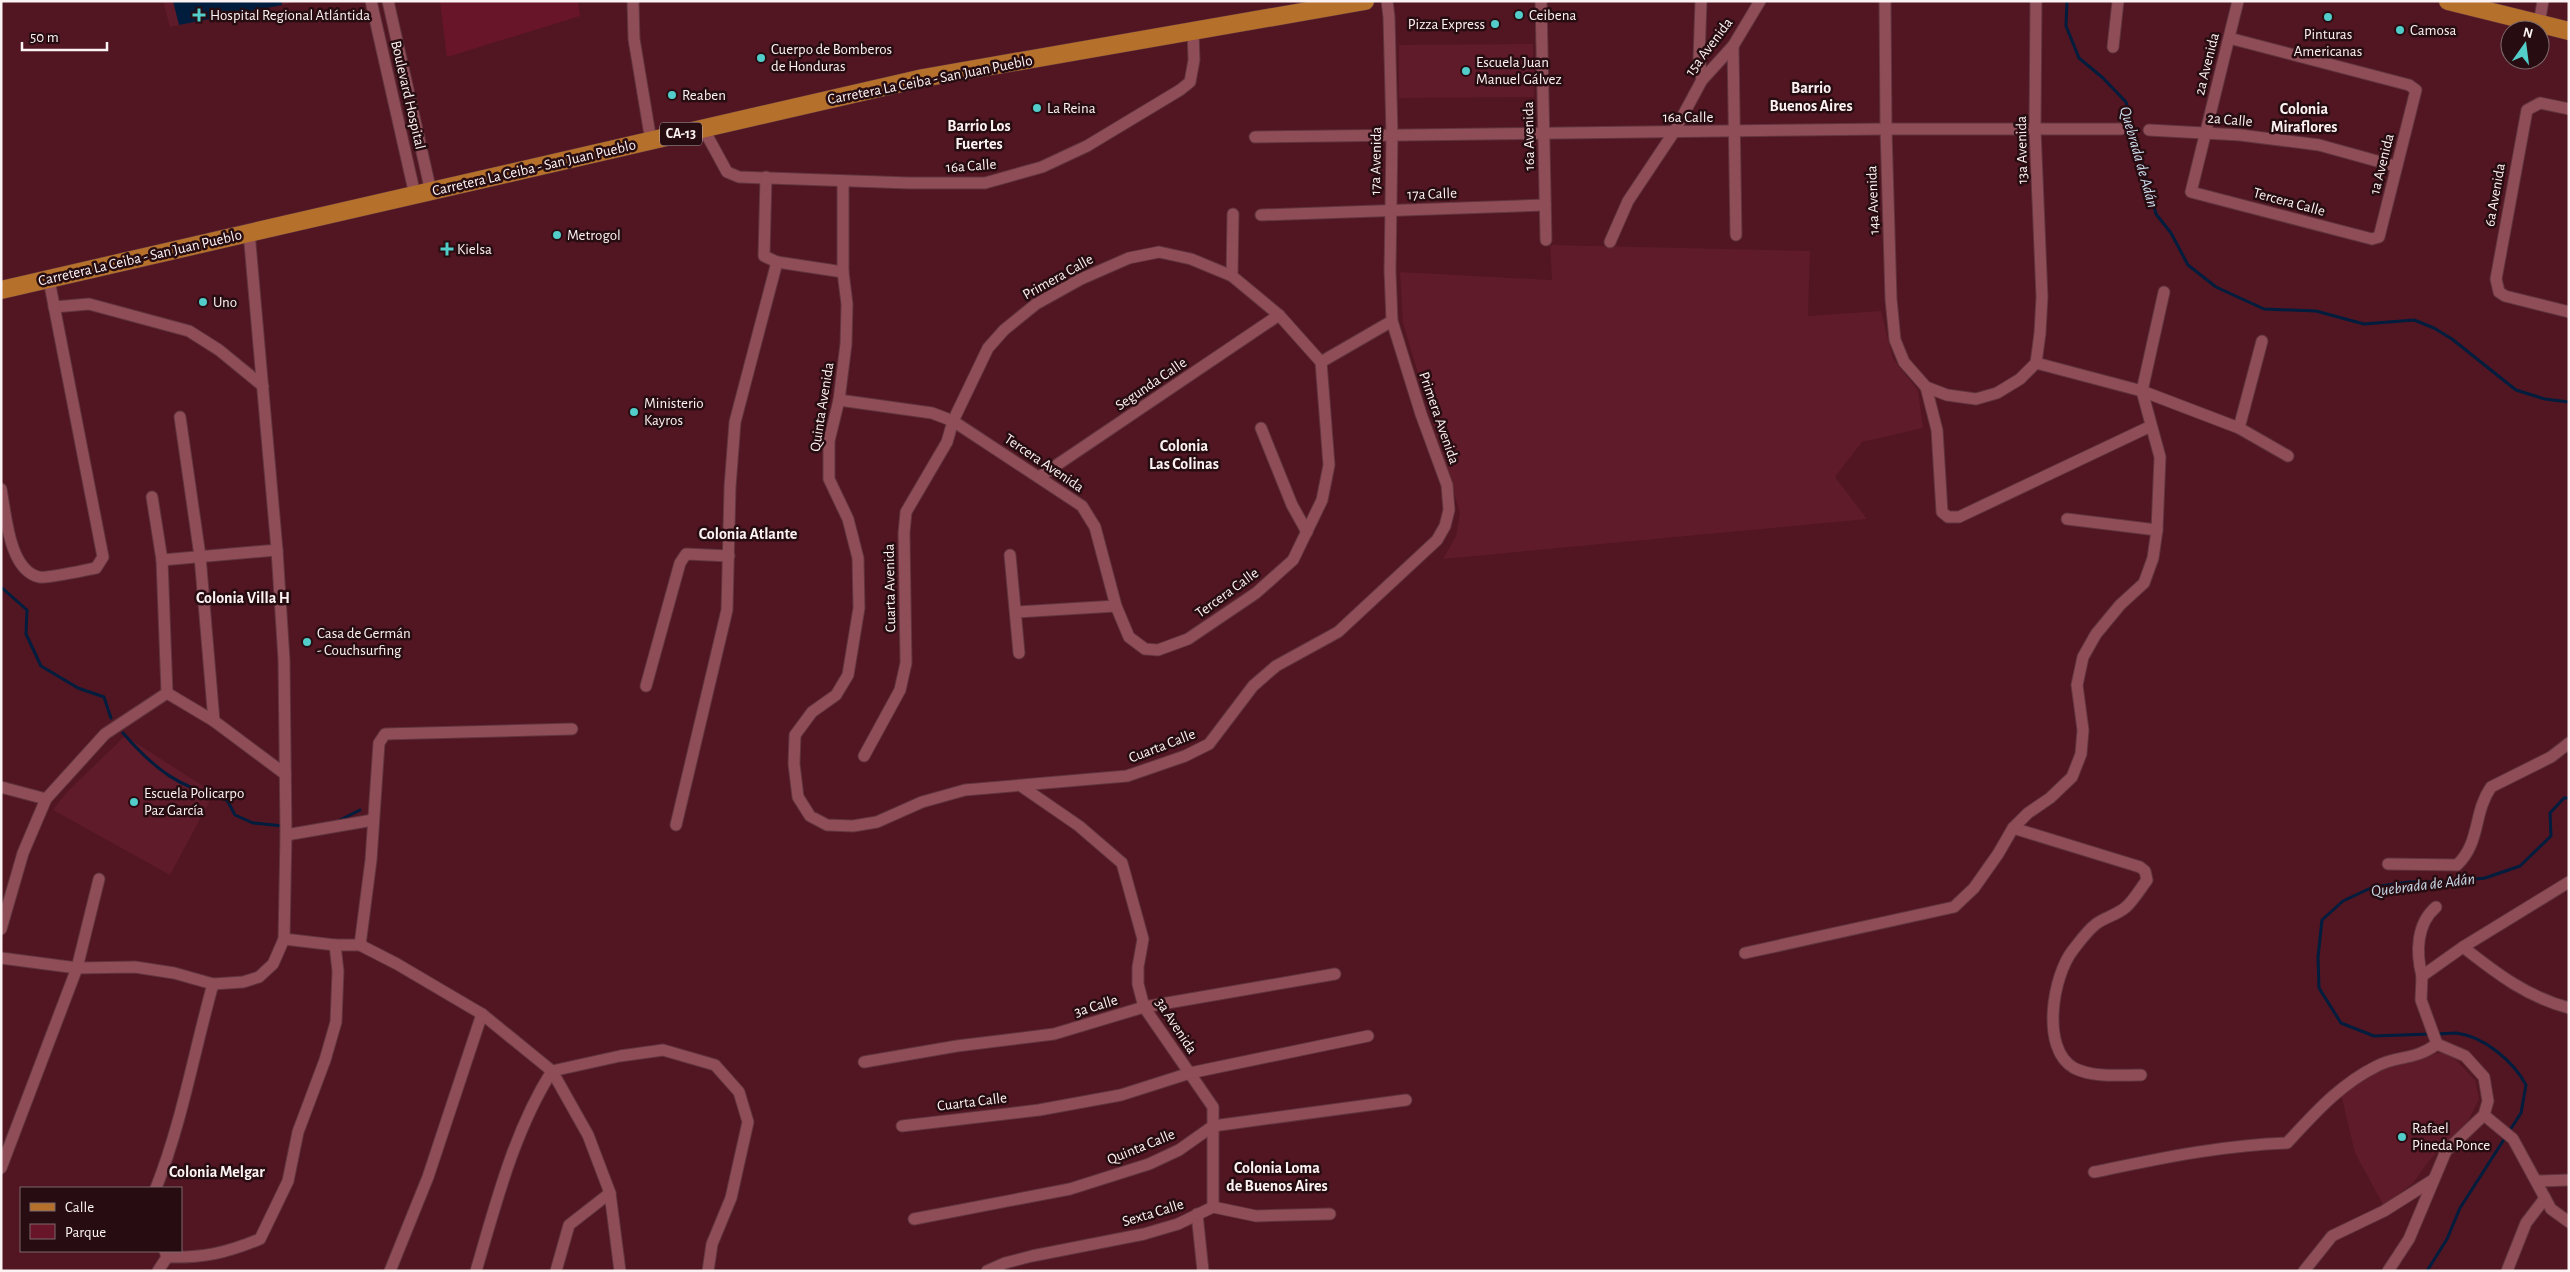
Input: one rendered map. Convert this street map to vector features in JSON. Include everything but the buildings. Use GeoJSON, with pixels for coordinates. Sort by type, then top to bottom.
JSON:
{"type":"FeatureCollection","features":[{"type":"Feature","properties":{"kind":"main road","name":"Carretera La Ceiba - San Juan Pueblo"},"geometry":{"type":"LineString","coordinates":[[1,290],[923,78],[1365,1]]}},
{"type":"Feature","properties":{"kind":"main road"},"geometry":{"type":"LineString","coordinates":[[2448,1],[2523,20]]}},
{"type":"Feature","properties":{"kind":"main road"},"geometry":{"type":"LineString","coordinates":[[2550,27],[2569,31]]}},
{"type":"Feature","properties":{"kind":"street","name":"Boulevard Hospital"},"geometry":{"type":"LineString","coordinates":[[371,1],[423,194]]}},
{"type":"Feature","properties":{"kind":"street","name":"Boulevard Hospital"},"geometry":{"type":"LineString","coordinates":[[388,1],[423,194]]}},
{"type":"Feature","properties":{"kind":"street"},"geometry":{"type":"LineString","coordinates":[[633,1],[634,39],[651,141]]}},
{"type":"Feature","properties":{"kind":"street","name":"17a Avenida"},"geometry":{"type":"LineString","coordinates":[[1387,1],[1390,17],[1392,135],[1390,211],[1392,321]]}},
{"type":"Feature","properties":{"kind":"street","name":"16a Avenida"},"geometry":{"type":"LineString","coordinates":[[1541,1],[1546,240]]}},
{"type":"Feature","properties":{"kind":"street"},"geometry":{"type":"LineString","coordinates":[[1701,1],[1699,58],[1702,80]]}},
{"type":"Feature","properties":{"kind":"street","name":"15a Avenida"},"geometry":{"type":"LineString","coordinates":[[1610,242],[1628,201],[1674,132],[1702,80],[1733,46],[1760,1]]}},
{"type":"Feature","properties":{"kind":"street","name":"14a Avenida"},"geometry":{"type":"LineString","coordinates":[[1885,1],[1886,129],[1891,299],[1895,340],[1904,362],[1926,387]]}},
{"type":"Feature","properties":{"kind":"street","name":"13a Avenida"},"geometry":{"type":"LineString","coordinates":[[2036,1],[2035,129],[2042,297],[2036,363]]}},
{"type":"Feature","properties":{"kind":"street"},"geometry":{"type":"LineString","coordinates":[[2113,47],[2118,1]]}},
{"type":"Feature","properties":{"kind":"street","name":"2a Avenida"},"geometry":{"type":"LineString","coordinates":[[2191,192],[2238,1]]}},
{"type":"Feature","properties":{"kind":"street"},"geometry":{"type":"LineString","coordinates":[[2540,20],[2543,1]]}},
{"type":"Feature","properties":{"kind":"street","name":"16a Calle"},"geometry":{"type":"LineString","coordinates":[[703,128],[727,172],[739,177],[985,183],[1042,167],[1087,146],[1180,90],[1190,82],[1194,60],[1193,30]]}},
{"type":"Feature","properties":{"kind":"street","name":"1a Avenida"},"geometry":{"type":"LineString","coordinates":[[2229,38],[2410,84],[2416,90],[2379,237]]}},
{"type":"Feature","properties":{"kind":"street"},"geometry":{"type":"LineString","coordinates":[[1733,46],[1736,235]]}},
{"type":"Feature","properties":{"kind":"street","name":"6a Avenida"},"geometry":{"type":"LineString","coordinates":[[2569,109],[2548,103],[2533,105],[2527,110],[2524,118],[2496,279],[2499,292],[2512,298],[2569,312]]}},
{"type":"Feature","properties":{"kind":"street","name":"16a Calle"},"geometry":{"type":"LineString","coordinates":[[1255,137],[1886,129],[2121,129]]}},
{"type":"Feature","properties":{"kind":"street","name":"2a Calle"},"geometry":{"type":"LineString","coordinates":[[2149,130],[2205,132],[2319,145],[2396,166]]}},
{"type":"Feature","properties":{"kind":"street"},"geometry":{"type":"LineString","coordinates":[[766,177],[763,251],[767,259],[842,272]]}},
{"type":"Feature","properties":{"kind":"street","name":"Quinta Avenida"},"geometry":{"type":"LineString","coordinates":[[810,816],[798,797],[794,764],[795,735],[812,712],[836,696],[848,675],[859,608],[858,558],[848,519],[829,479],[829,440],[840,400],[846,344],[847,304],[842,272],[843,181]]}},
{"type":"Feature","properties":{"kind":"street","name":"Tercera Calle"},"geometry":{"type":"LineString","coordinates":[[2191,192],[2372,239],[2379,237]]}},
{"type":"Feature","properties":{"kind":"street","name":"17a Calle"},"geometry":{"type":"LineString","coordinates":[[1261,215],[1545,205]]}},
{"type":"Feature","properties":{"kind":"street"},"geometry":{"type":"LineString","coordinates":[[1232,276],[1233,214]]}},
{"type":"Feature","properties":{"kind":"street"},"geometry":{"type":"LineString","coordinates":[[1,958],[77,968],[135,967],[174,973],[212,984],[243,982],[259,976],[273,964],[284,939],[286,818],[284,660],[277,550],[249,232]]}},
{"type":"Feature","properties":{"kind":"street","name":"Primera Calle"},"geometry":{"type":"LineString","coordinates":[[953,421],[988,348],[1004,330],[1036,304],[1081,279],[1128,258],[1159,252],[1191,259],[1232,276],[1279,315],[1321,362]]}},
{"type":"Feature","properties":{"kind":"street"},"geometry":{"type":"LineString","coordinates":[[676,825],[728,610],[730,487],[735,422],[777,262]]}},
{"type":"Feature","properties":{"kind":"street"},"geometry":{"type":"LineString","coordinates":[[1,489],[12,544],[22,568],[40,578],[96,568],[103,557],[49,280]]}},
{"type":"Feature","properties":{"kind":"street"},"geometry":{"type":"LineString","coordinates":[[1745,953],[1954,907],[1974,888],[1998,854],[2013,828],[2028,813],[2050,798],[2072,777],[2081,754],[2084,730],[2077,684],[2083,656],[2096,634],[2114,612],[2144,583],[2153,558],[2157,530],[2160,457],[2142,391],[2164,292]]}},
{"type":"Feature","properties":{"kind":"street"},"geometry":{"type":"LineString","coordinates":[[54,308],[89,304],[189,331],[219,350],[262,386]]}},
{"type":"Feature","properties":{"kind":"street","name":"Segunda Calle"},"geometry":{"type":"LineString","coordinates":[[1039,477],[1279,315]]}},
{"type":"Feature","properties":{"kind":"street"},"geometry":{"type":"LineString","coordinates":[[1321,362],[1392,321]]}},
{"type":"Feature","properties":{"kind":"street","name":"Primera Avenida"},"geometry":{"type":"LineString","coordinates":[[1392,321],[1421,414],[1446,485],[1449,510],[1445,526]]}},
{"type":"Feature","properties":{"kind":"street"},"geometry":{"type":"LineString","coordinates":[[2239,428],[2262,341]]}},
{"type":"Feature","properties":{"kind":"street","name":"Tercera Calle"},"geometry":{"type":"LineString","coordinates":[[1145,649],[1158,650],[1188,639],[1256,593],[1293,560],[1322,500],[1329,465],[1321,362]]}},
{"type":"Feature","properties":{"kind":"street"},"geometry":{"type":"LineString","coordinates":[[1926,387],[1947,395],[1976,399],[1997,393],[2020,379],[2036,363],[2142,391],[2239,428],[2288,456]]}},
{"type":"Feature","properties":{"kind":"street"},"geometry":{"type":"LineString","coordinates":[[1926,387],[1937,430],[1942,512],[1948,517],[1959,517],[2151,426]]}},
{"type":"Feature","properties":{"kind":"street","name":"Tercera Avenida"},"geometry":{"type":"LineString","coordinates":[[840,400],[932,413],[953,421],[1082,506],[1095,526],[1116,606],[1129,637],[1145,649]]}},
{"type":"Feature","properties":{"kind":"street"},"geometry":{"type":"LineString","coordinates":[[180,417],[200,556],[214,722]]}},
{"type":"Feature","properties":{"kind":"street","name":"Cuarta Avenida"},"geometry":{"type":"LineString","coordinates":[[864,756],[900,690],[906,663],[904,533],[906,512],[947,442],[953,421]]}},
{"type":"Feature","properties":{"kind":"street"},"geometry":{"type":"LineString","coordinates":[[1261,428],[1292,505],[1307,532]]}},
{"type":"Feature","properties":{"kind":"street"},"geometry":{"type":"LineString","coordinates":[[152,497],[162,560],[167,694]]}},
{"type":"Feature","properties":{"kind":"street"},"geometry":{"type":"LineString","coordinates":[[2067,519],[2157,530]]}},
{"type":"Feature","properties":{"kind":"street","name":"Cuarta Calle"},"geometry":{"type":"LineString","coordinates":[[810,816],[827,825],[853,826],[877,822],[922,802],[965,790],[1128,776],[1185,756],[1209,744],[1253,686],[1276,666],[1338,632],[1437,540],[1445,526]]}},
{"type":"Feature","properties":{"kind":"street"},"geometry":{"type":"LineString","coordinates":[[162,560],[277,550]]}},
{"type":"Feature","properties":{"kind":"street"},"geometry":{"type":"LineString","coordinates":[[646,686],[680,563],[686,554],[729,556]]}},
{"type":"Feature","properties":{"kind":"street"},"geometry":{"type":"LineString","coordinates":[[1010,555],[1017,612],[1019,653]]}},
{"type":"Feature","properties":{"kind":"street"},"geometry":{"type":"LineString","coordinates":[[1017,612],[1116,606]]}},
{"type":"Feature","properties":{"kind":"street"},"geometry":{"type":"LineString","coordinates":[[167,694],[214,722],[285,774]]}},
{"type":"Feature","properties":{"kind":"street"},"geometry":{"type":"LineString","coordinates":[[1,929],[6,894],[46,799],[105,734],[167,694]]}},
{"type":"Feature","properties":{"kind":"street"},"geometry":{"type":"LineString","coordinates":[[360,945],[371,860],[379,743],[385,734],[572,729]]}},
{"type":"Feature","properties":{"kind":"street"},"geometry":{"type":"LineString","coordinates":[[2388,864],[2457,865],[2472,846],[2484,796],[2491,787],[2551,757],[2569,743]]}},
{"type":"Feature","properties":{"kind":"street","name":"3a Avenida"},"geometry":{"type":"LineString","coordinates":[[1021,786],[1079,826],[1122,863],[1143,939],[1138,984],[1144,1007],[1213,1107],[1213,1207]]}},
{"type":"Feature","properties":{"kind":"street"},"geometry":{"type":"LineString","coordinates":[[1,787],[46,799]]}},
{"type":"Feature","properties":{"kind":"street"},"geometry":{"type":"LineString","coordinates":[[286,834],[373,820]]}},
{"type":"Feature","properties":{"kind":"street"},"geometry":{"type":"LineString","coordinates":[[2013,828],[2140,867],[2145,871],[2147,880],[2126,907],[2095,925],[2064,962],[2057,982],[2053,1020],[2056,1046],[2072,1067],[2089,1075],[2141,1076]]}},
{"type":"Feature","properties":{"kind":"street"},"geometry":{"type":"LineString","coordinates":[[1,1168],[77,968],[99,879]]}},
{"type":"Feature","properties":{"kind":"street"},"geometry":{"type":"LineString","coordinates":[[2422,976],[2463,947],[2569,882]]}},
{"type":"Feature","properties":{"kind":"street"},"geometry":{"type":"LineString","coordinates":[[2388,1271],[2409,1239],[2446,1151],[2484,1115],[2488,1101],[2484,1077],[2465,1056],[2435,1040],[2420,1000],[2422,976],[2418,950],[2427,914],[2436,907]]}},
{"type":"Feature","properties":{"kind":"street"},"geometry":{"type":"LineString","coordinates":[[284,939],[335,945],[360,945],[397,964],[482,1014],[552,1071],[588,1135],[610,1193],[620,1271]]}},
{"type":"Feature","properties":{"kind":"street"},"geometry":{"type":"LineString","coordinates":[[158,1271],[166,1254],[198,1258],[260,1239],[288,1181],[298,1132],[325,1060],[334,1029],[338,971],[335,945]]}},
{"type":"Feature","properties":{"kind":"street"},"geometry":{"type":"LineString","coordinates":[[2463,947],[2508,982],[2569,1008]]}},
{"type":"Feature","properties":{"kind":"street","name":"3a Calle"},"geometry":{"type":"LineString","coordinates":[[864,1062],[957,1046],[1054,1034],[1144,1007],[1335,974]]}},
{"type":"Feature","properties":{"kind":"street"},"geometry":{"type":"LineString","coordinates":[[156,1187],[181,1113],[212,984]]}},
{"type":"Feature","properties":{"kind":"street"},"geometry":{"type":"LineString","coordinates":[[390,1271],[428,1178],[482,1014]]}},
{"type":"Feature","properties":{"kind":"street","name":"Cuarta Calle"},"geometry":{"type":"LineString","coordinates":[[902,1126],[1039,1110],[1120,1095],[1190,1073],[1368,1036]]}},
{"type":"Feature","properties":{"kind":"street"},"geometry":{"type":"LineString","coordinates":[[2094,1172],[2166,1157],[2250,1144],[2287,1143],[2342,1087],[2378,1065],[2417,1056],[2435,1040]]}},
{"type":"Feature","properties":{"kind":"street"},"geometry":{"type":"LineString","coordinates":[[476,1271],[496,1200],[518,1139],[536,1097],[552,1071],[620,1056],[663,1050],[715,1065],[739,1092],[748,1122],[731,1198],[712,1244],[708,1271]]}},
{"type":"Feature","properties":{"kind":"street","name":"Quinta Calle"},"geometry":{"type":"LineString","coordinates":[[914,1219],[1070,1189],[1156,1160],[1179,1150],[1213,1126],[1406,1100]]}},
{"type":"Feature","properties":{"kind":"street"},"geometry":{"type":"LineString","coordinates":[[2484,1115],[2513,1139],[2538,1181],[2551,1209],[2569,1222]]}},
{"type":"Feature","properties":{"kind":"street"},"geometry":{"type":"LineString","coordinates":[[2304,1271],[2332,1236],[2384,1211],[2433,1180]]}},
{"type":"Feature","properties":{"kind":"street"},"geometry":{"type":"LineString","coordinates":[[2538,1181],[2569,1180]]}},
{"type":"Feature","properties":{"kind":"street"},"geometry":{"type":"LineString","coordinates":[[556,1271],[569,1225],[610,1193]]}},
{"type":"Feature","properties":{"kind":"street"},"geometry":{"type":"LineString","coordinates":[[2507,1271],[2526,1223],[2545,1198]]}},
{"type":"Feature","properties":{"kind":"street"},"geometry":{"type":"LineString","coordinates":[[1213,1207],[1256,1216],[1330,1214]]}},
{"type":"Feature","properties":{"kind":"street","name":"Sexta Calle"},"geometry":{"type":"LineString","coordinates":[[987,1271],[1005,1263],[1032,1256],[1144,1234],[1178,1224],[1213,1207]]}},
{"type":"Feature","properties":{"kind":"street"},"geometry":{"type":"LineString","coordinates":[[1197,1214],[1204,1271]]}},
{"type":"Feature","properties":{"kind":"shaded area","name":"Hospital Regional Atlántida"},"geometry":{"type":"Polygon","coordinates":[[[163,1],[301,1],[170,27],[163,1]]]}},
{"type":"Feature","properties":{"kind":"shaded area","name":"Escuela Juan Manuel Gálvez"},"geometry":{"type":"Polygon","coordinates":[[[1533,44],[1534,97],[1399,98],[1399,45],[1533,44]]]}},
{"type":"Feature","properties":{"kind":"shaded area"},"geometry":{"type":"Polygon","coordinates":[[[1550,245],[1810,251],[1808,316],[1881,311],[1893,359],[1918,390],[1923,428],[1862,442],[1835,477],[1867,519],[1443,559],[1456,536],[1460,513],[1403,323],[1400,272],[1552,280],[1550,245]]]}},
{"type":"Feature","properties":{"kind":"shaded area","name":"Escuela Policarpo Paz García"},"geometry":{"type":"Polygon","coordinates":[[[125,736],[214,793],[170,875],[53,810],[66,793],[125,736]]]}},
{"type":"Feature","properties":{"kind":"shaded area","name":"Rafael Pineda Ponce"},"geometry":{"type":"Polygon","coordinates":[[[2443,1052],[2452,1056],[2475,1080],[2479,1099],[2468,1121],[2428,1162],[2413,1183],[2384,1206],[2355,1153],[2341,1094],[2380,1069],[2443,1052]]]}},
{"type":"Feature","properties":{"kind":"green space"},"geometry":{"type":"Polygon","coordinates":[[[440,1],[578,1],[580,16],[447,57],[440,1]]]}},
{"type":"Feature","properties":{"kind":"water","name":"Hospital Regional Atlántida"},"geometry":{"type":"Polygon","coordinates":[[[173,1],[282,1],[282,5],[179,25],[173,1]]]}},
{"type":"Feature","properties":{"kind":"waterway","name":"Quebrada de Adán"},"geometry":{"type":"LineString","coordinates":[[2067,1],[2066,26],[2079,58],[2103,78],[2126,102],[2156,214],[2171,233],[2188,265],[2216,287],[2264,309],[2316,311],[2364,324],[2414,320],[2434,328],[2452,339],[2516,390],[2545,399],[2569,402]]}},
{"type":"Feature","properties":{"kind":"waterway"},"geometry":{"type":"LineString","coordinates":[[1,587],[27,610],[26,634],[41,666],[78,688],[104,697],[111,718]]}},
{"type":"Feature","properties":{"kind":"waterway"},"geometry":{"type":"LineString","coordinates":[[123,733],[146,758],[169,776],[195,789],[227,800],[235,815],[253,823],[283,826]]}},
{"type":"Feature","properties":{"kind":"waterway","name":"Quebrada de Adán"},"geometry":{"type":"LineString","coordinates":[[2431,1034],[2374,1036],[2341,1023],[2319,988],[2318,957],[2322,920],[2343,901],[2373,887],[2409,882],[2451,882],[2485,878],[2520,866],[2551,836],[2550,813],[2564,798],[2569,798]]}},
{"type":"Feature","properties":{"kind":"waterway"},"geometry":{"type":"LineString","coordinates":[[338,821],[360,810]]}},
{"type":"Feature","properties":{"kind":"waterway","name":"Quebrada de Adán"},"geometry":{"type":"LineString","coordinates":[[2427,1271],[2447,1239],[2460,1208],[2521,1113],[2526,1085],[2521,1076],[2506,1059],[2477,1039],[2456,1033],[2437,1034]]}},
{"type":"Feature","properties":{"kind":"place","name":"Hospital Regional Atlántida"},"geometry":{"type":"Point","coordinates":[199,15]}},
{"type":"Feature","properties":{"kind":"place","name":"Ceibena"},"geometry":{"type":"Point","coordinates":[1519,15]}},
{"type":"Feature","properties":{"kind":"place","name":"Pinturas Americanas"},"geometry":{"type":"Point","coordinates":[2328,17]}},
{"type":"Feature","properties":{"kind":"place","name":"Pizza Express"},"geometry":{"type":"Point","coordinates":[1495,24]}},
{"type":"Feature","properties":{"kind":"place","name":"Camosa"},"geometry":{"type":"Point","coordinates":[2400,30]}},
{"type":"Feature","properties":{"kind":"place","name":"Cuerpo de Bomberos de Honduras"},"geometry":{"type":"Point","coordinates":[761,58]}},
{"type":"Feature","properties":{"kind":"place","name":"Escuela Juan Manuel Gálvez"},"geometry":{"type":"Point","coordinates":[1466,71]}},
{"type":"Feature","properties":{"kind":"place","name":"Reaben"},"geometry":{"type":"Point","coordinates":[672,95]}},
{"type":"Feature","properties":{"kind":"place","name":"La Reina"},"geometry":{"type":"Point","coordinates":[1037,108]}},
{"type":"Feature","properties":{"kind":"place","name":"Metrogol"},"geometry":{"type":"Point","coordinates":[557,235]}},
{"type":"Feature","properties":{"kind":"place","name":"Kielsa"},"geometry":{"type":"Point","coordinates":[447,249]}},
{"type":"Feature","properties":{"kind":"place","name":"Uno"},"geometry":{"type":"Point","coordinates":[203,302]}},
{"type":"Feature","properties":{"kind":"place","name":"Ministerio Kayros"},"geometry":{"type":"Point","coordinates":[634,412]}},
{"type":"Feature","properties":{"kind":"place","name":"Casa de Germán - Couchsurfing"},"geometry":{"type":"Point","coordinates":[307,642]}},
{"type":"Feature","properties":{"kind":"place","name":"Escuela Policarpo Paz García"},"geometry":{"type":"Point","coordinates":[134,802]}},
{"type":"Feature","properties":{"kind":"place","name":"Rafael Pineda Ponce"},"geometry":{"type":"Point","coordinates":[2402,1137]}},
{"type":"Feature","properties":{"kind":"district","name":"Barrio Buenos Aires"},"geometry":{"type":"Point","coordinates":[1811,97]}},
{"type":"Feature","properties":{"kind":"district","name":"Colonia Miraflores"},"geometry":{"type":"Point","coordinates":[2304,118]}},
{"type":"Feature","properties":{"kind":"district","name":"Barrio Los Fuertes"},"geometry":{"type":"Point","coordinates":[979,135]}},
{"type":"Feature","properties":{"kind":"district","name":"Colonia Las Colinas"},"geometry":{"type":"Point","coordinates":[1184,455]}},
{"type":"Feature","properties":{"kind":"district","name":"Colonia Atlante"},"geometry":{"type":"Point","coordinates":[748,534]}},
{"type":"Feature","properties":{"kind":"district","name":"Colonia Villa H"},"geometry":{"type":"Point","coordinates":[243,598]}},
{"type":"Feature","properties":{"kind":"district","name":"Colonia Melgar"},"geometry":{"type":"Point","coordinates":[217,1172]}},
{"type":"Feature","properties":{"kind":"district","name":"Colonia Loma de Buenos Aires"},"geometry":{"type":"Point","coordinates":[1277,1177]}}]}
